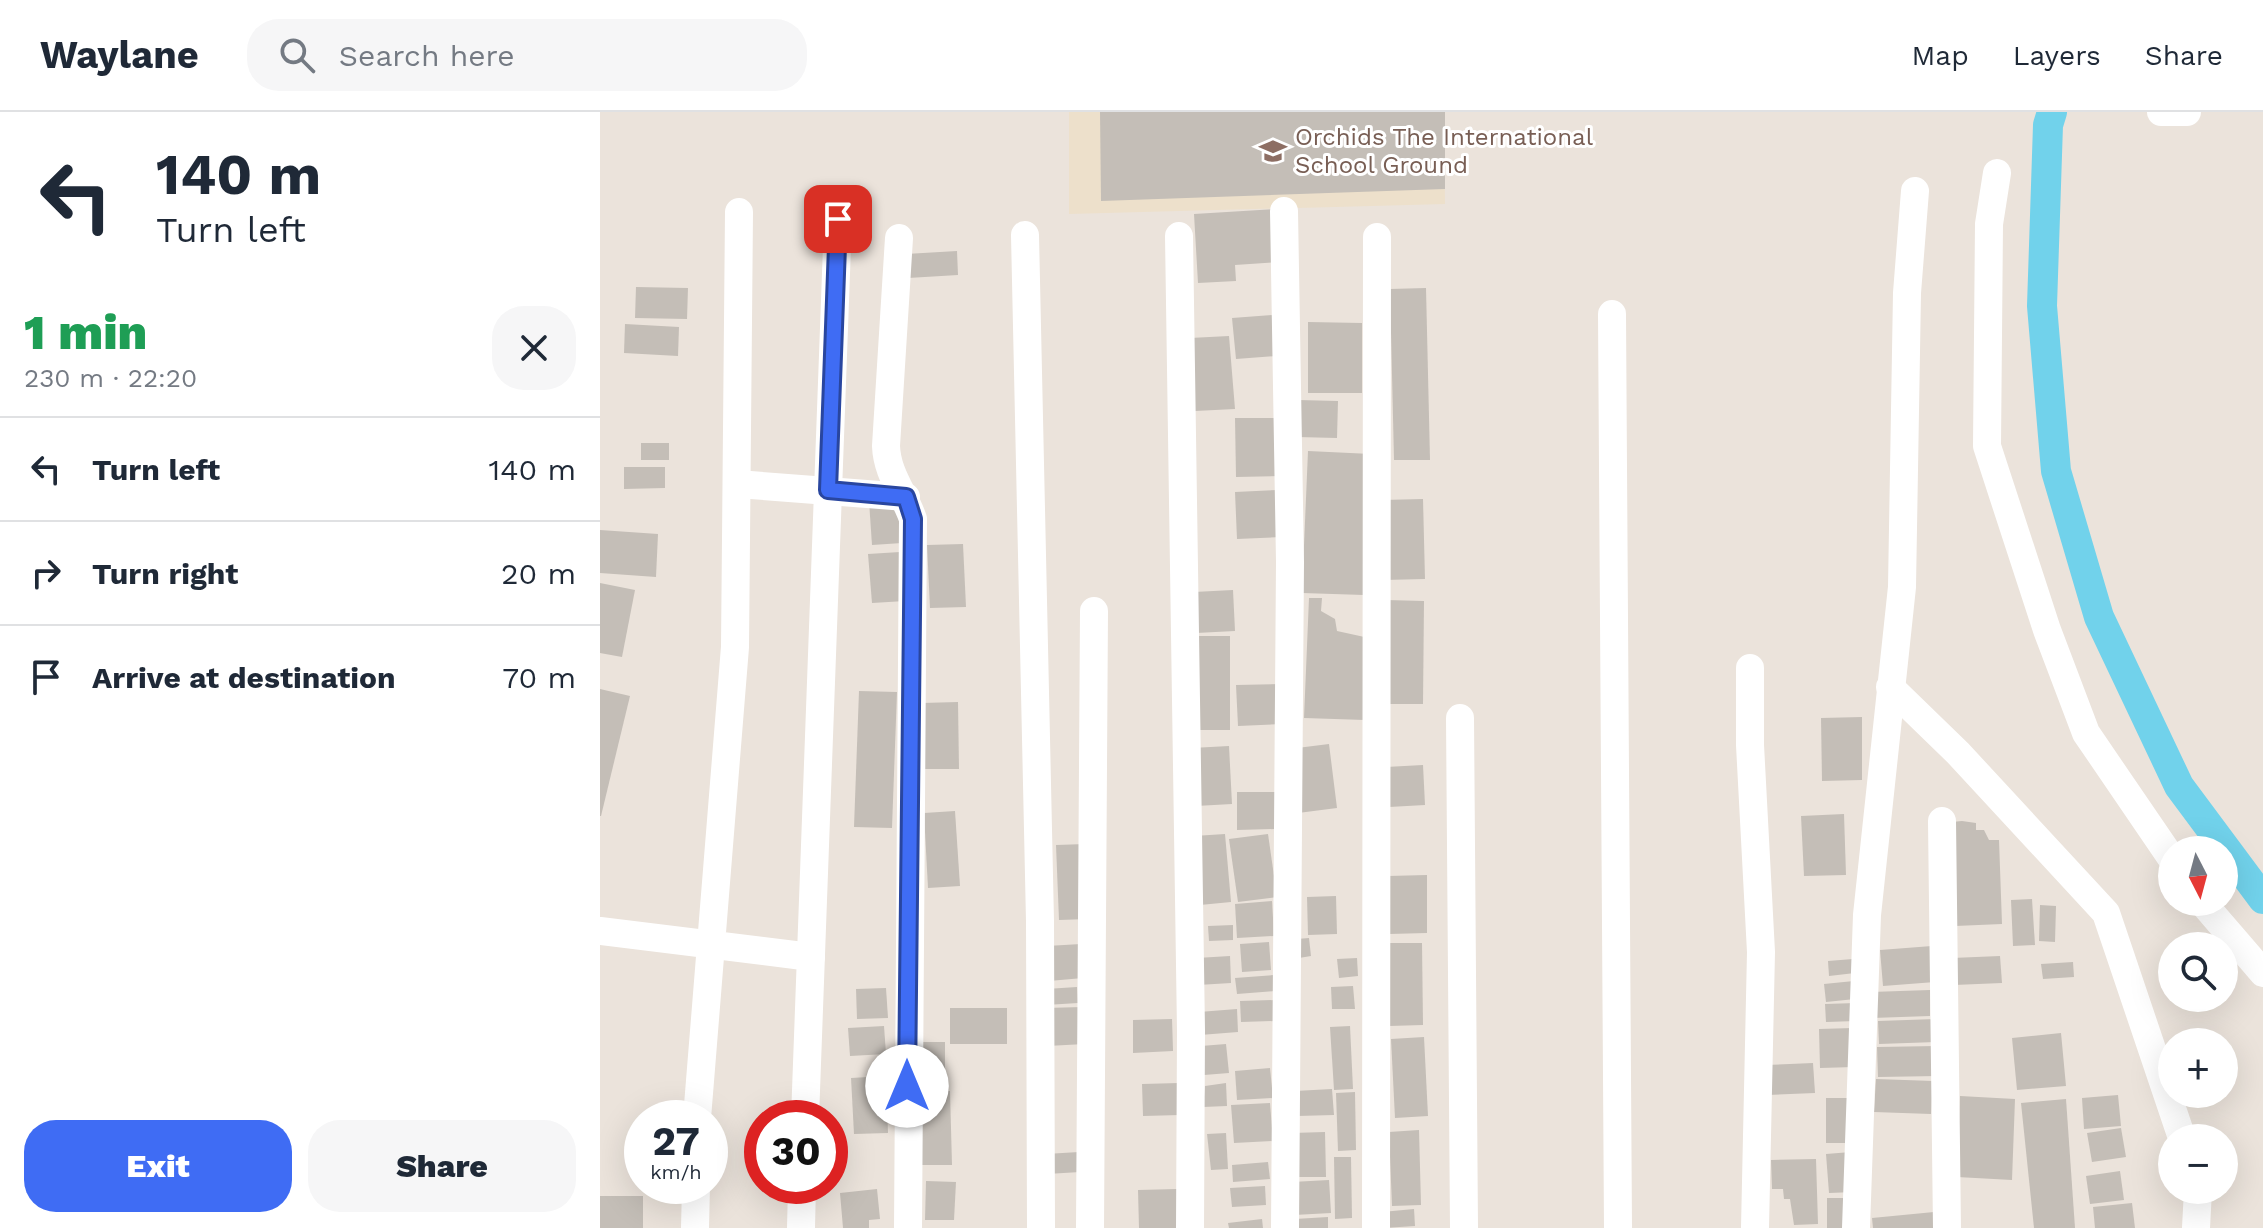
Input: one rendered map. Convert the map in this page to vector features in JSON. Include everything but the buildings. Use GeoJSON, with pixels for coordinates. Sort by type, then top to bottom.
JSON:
{"type":"FeatureCollection","features":[{"type":"Feature","properties":{"kind":"street"},"geometry":{"type":"LineString","coordinates":[[2161,112],[2187,112]]}},
{"type":"Feature","properties":{"kind":"street"},"geometry":{"type":"LineString","coordinates":[[1997,173],[1989,224],[1987,446],[2047,630],[2086,733],[2158,838]]}},
{"type":"Feature","properties":{"kind":"street"},"geometry":{"type":"LineString","coordinates":[[1856,1228],[1867,915],[1902,587],[1907,293],[1915,191]]}},
{"type":"Feature","properties":{"kind":"street"},"geometry":{"type":"LineString","coordinates":[[1284,211],[1290,562],[1285,1228]]}},
{"type":"Feature","properties":{"kind":"street"},"geometry":{"type":"LineString","coordinates":[[698,1100],[735,647],[739,212]]}},
{"type":"Feature","properties":{"kind":"street"},"geometry":{"type":"LineString","coordinates":[[806,1100],[838,219]]}},
{"type":"Feature","properties":{"kind":"street"},"geometry":{"type":"LineString","coordinates":[[1025,235],[1031,640],[1040,921],[1041,1228]]}},
{"type":"Feature","properties":{"kind":"street"},"geometry":{"type":"LineString","coordinates":[[1179,236],[1191,1031],[1190,1228]]}},
{"type":"Feature","properties":{"kind":"street"},"geometry":{"type":"LineString","coordinates":[[1376,1228],[1377,237]]}},
{"type":"Feature","properties":{"kind":"street"},"geometry":{"type":"LineString","coordinates":[[899,238],[886,446],[887,466],[906,497],[913,519],[908,1228]]}},
{"type":"Feature","properties":{"kind":"street"},"geometry":{"type":"LineString","coordinates":[[1612,314],[1618,1228]]}},
{"type":"Feature","properties":{"kind":"street"},"geometry":{"type":"LineString","coordinates":[[737,484],[906,497]]}},
{"type":"Feature","properties":{"kind":"street"},"geometry":{"type":"LineString","coordinates":[[1090,1228],[1094,611]]}},
{"type":"Feature","properties":{"kind":"street"},"geometry":{"type":"LineString","coordinates":[[1750,668],[1750,745],[1761,952],[1755,1228]]}},
{"type":"Feature","properties":{"kind":"street"},"geometry":{"type":"LineString","coordinates":[[1890,687],[1958,753],[2106,913],[2177,1124]]}},
{"type":"Feature","properties":{"kind":"street"},"geometry":{"type":"LineString","coordinates":[[1460,718],[1464,1228]]}},
{"type":"Feature","properties":{"kind":"street"},"geometry":{"type":"LineString","coordinates":[[1942,821],[1947,1228]]}},
{"type":"Feature","properties":{"kind":"street"},"geometry":{"type":"LineString","coordinates":[[2214,916],[2263,973]]}},
{"type":"Feature","properties":{"kind":"street"},"geometry":{"type":"LineString","coordinates":[[600,931],[811,957]]}},
{"type":"Feature","properties":{"kind":"street"},"geometry":{"type":"LineString","coordinates":[[695,1228],[696,1204]]}},
{"type":"Feature","properties":{"kind":"street"},"geometry":{"type":"LineString","coordinates":[[801,1228],[802,1204]]}},
{"type":"Feature","properties":{"kind":"street"},"geometry":{"type":"LineString","coordinates":[[2196,1228],[2197,1204]]}},
{"type":"Feature","properties":{"kind":"shaded area","name":"Orchids The International School Ground"},"geometry":{"type":"Polygon","coordinates":[[[1069,112],[1444,112],[1445,204],[1069,214],[1069,112]]]}},
{"type":"Feature","properties":{"kind":"waterway"},"geometry":{"type":"LineString","coordinates":[[2052,112],[2048,125],[2042,306],[2056,471],[2099,617],[2179,786],[2263,899]]}},
{"type":"Feature","properties":{"kind":"place","name":"Orchids The International School Ground"},"geometry":{"type":"Point","coordinates":[1273,151]}},
{"type":"Feature","properties":{"kind":"route"},"geometry":{"type":"LineString","coordinates":[[838,219],[828,490],[906,497],[913,519],[907,1086]]}}]}
